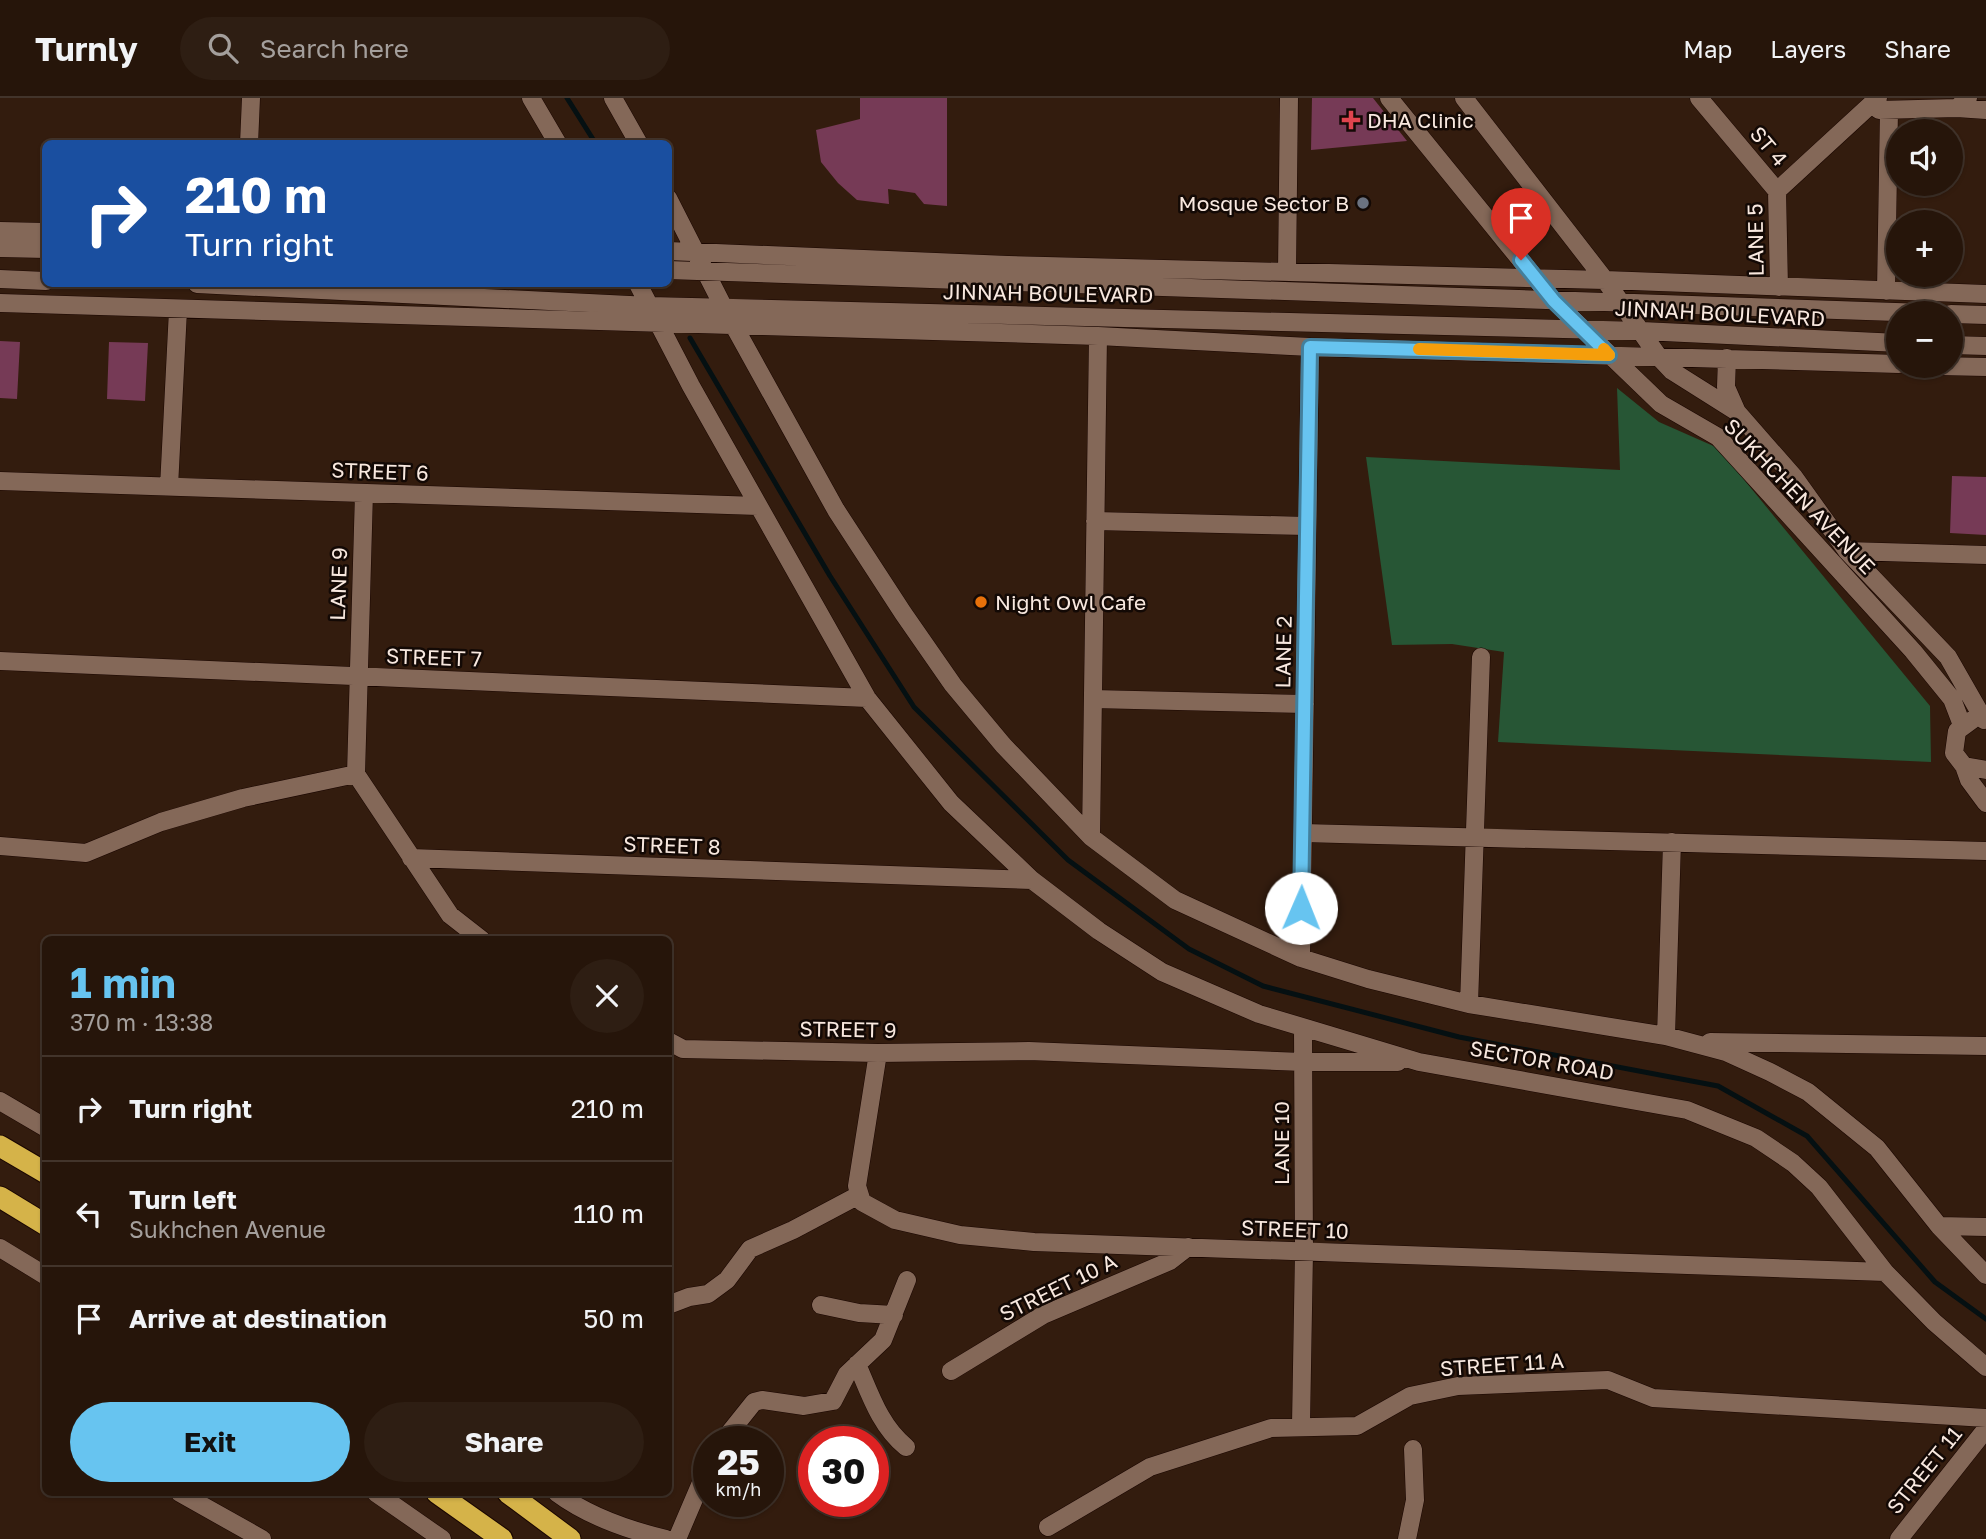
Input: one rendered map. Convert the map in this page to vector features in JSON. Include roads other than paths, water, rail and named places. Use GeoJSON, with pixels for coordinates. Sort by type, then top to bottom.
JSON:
{"type":"FeatureCollection","features":[{"type":"Feature","properties":{"kind":"highway"},"geometry":{"type":"LineString","coordinates":[[0,1146],[42,1171]]}},
{"type":"Feature","properties":{"kind":"highway"},"geometry":{"type":"LineString","coordinates":[[0,1197],[42,1223]]}},
{"type":"Feature","properties":{"kind":"highway"},"geometry":{"type":"LineString","coordinates":[[441,1496],[502,1539]]}},
{"type":"Feature","properties":{"kind":"highway"},"geometry":{"type":"LineString","coordinates":[[512,1496],[570,1539]]}},
{"type":"Feature","properties":{"kind":"street"},"geometry":{"type":"LineString","coordinates":[[249,140],[251,98]]}},
{"type":"Feature","properties":{"kind":"street"},"geometry":{"type":"LineString","coordinates":[[531,98],[556,140]]}},
{"type":"Feature","properties":{"kind":"street"},"geometry":{"type":"LineString","coordinates":[[613,98],[637,140]]}},
{"type":"Feature","properties":{"kind":"street"},"geometry":{"type":"LineString","coordinates":[[1287,272],[1289,98]]}},
{"type":"Feature","properties":{"kind":"street","name":"SUKHCHEN AVENUE"},"geometry":{"type":"LineString","coordinates":[[1389,98],[1554,301],[1661,404],[1718,437],[1913,651],[1952,699],[1962,725],[1977,719],[1985,720]]}},
{"type":"Feature","properties":{"kind":"street","name":"SUKHCHEN AVENUE"},"geometry":{"type":"LineString","coordinates":[[1464,98],[1605,280],[1658,356],[1672,371],[1737,412],[1794,477],[1847,551],[1948,657],[1985,720]]}},
{"type":"Feature","properties":{"kind":"street","name":"ST 4"},"geometry":{"type":"LineString","coordinates":[[1699,98],[1777,191]]}},
{"type":"Feature","properties":{"kind":"street"},"geometry":{"type":"LineString","coordinates":[[1777,191],[1877,106],[1952,103],[1986,110]]}},
{"type":"Feature","properties":{"kind":"street"},"geometry":{"type":"LineString","coordinates":[[1877,106],[1886,291]]}},
{"type":"Feature","properties":{"kind":"street","name":"LANE 5"},"geometry":{"type":"LineString","coordinates":[[1777,191],[1779,287]]}},
{"type":"Feature","properties":{"kind":"street"},"geometry":{"type":"LineString","coordinates":[[672,206],[724,308],[836,510],[902,613],[953,685],[1003,745],[1091,837],[1175,900],[1301,958],[1469,1004],[1689,1042],[1726,1052],[1808,1092],[1877,1148],[1939,1226],[1986,1275]]}},
{"type":"Feature","properties":{"kind":"street"},"geometry":{"type":"LineString","coordinates":[[0,231],[42,240]]}},
{"type":"Feature","properties":{"kind":"street"},"geometry":{"type":"LineString","coordinates":[[0,248],[42,240]]}},
{"type":"Feature","properties":{"kind":"street"},"geometry":{"type":"LineString","coordinates":[[672,251],[1008,265],[1605,280],[1986,294]]}},
{"type":"Feature","properties":{"kind":"street","name":"JINNAH BOULEVARD"},"geometry":{"type":"LineString","coordinates":[[672,270],[1886,312]]}},
{"type":"Feature","properties":{"kind":"street"},"geometry":{"type":"LineString","coordinates":[[1376,274],[1376,295]]}},
{"type":"Feature","properties":{"kind":"street"},"geometry":{"type":"LineString","coordinates":[[0,279],[42,280]]}},
{"type":"Feature","properties":{"kind":"street"},"geometry":{"type":"LineString","coordinates":[[40,305],[42,287]]}},
{"type":"Feature","properties":{"kind":"street","name":"JINNAH BOULEVARD"},"geometry":{"type":"LineString","coordinates":[[243,287],[654,314],[724,308],[1642,331],[1886,342]]}},
{"type":"Feature","properties":{"kind":"street","name":"SECTOR ROAD"},"geometry":{"type":"LineString","coordinates":[[640,287],[758,506],[867,698],[951,803],[1032,880],[1099,931],[1162,972],[1215,997],[1303,1029],[1419,1062],[1687,1110],[1723,1122],[1756,1138],[1811,1179],[1885,1272],[1934,1322],[1986,1367]]}},
{"type":"Feature","properties":{"kind":"street"},"geometry":{"type":"LineString","coordinates":[[0,303],[178,310],[654,314],[734,325],[1098,336],[1310,347],[1886,364]]}},
{"type":"Feature","properties":{"kind":"street"},"geometry":{"type":"LineString","coordinates":[[169,487],[178,310]]}},
{"type":"Feature","properties":{"kind":"street"},"geometry":{"type":"LineString","coordinates":[[1963,314],[1986,315]]}},
{"type":"Feature","properties":{"kind":"street"},"geometry":{"type":"LineString","coordinates":[[1373,347],[1377,325]]}},
{"type":"Feature","properties":{"kind":"street"},"geometry":{"type":"LineString","coordinates":[[1091,837],[1098,336]]}},
{"type":"Feature","properties":{"kind":"street"},"geometry":{"type":"LineString","coordinates":[[1963,345],[1986,346]]}},
{"type":"Feature","properties":{"kind":"street","name":"LANE 2"},"geometry":{"type":"LineString","coordinates":[[1301,958],[1310,347]]}},
{"type":"Feature","properties":{"kind":"street"},"geometry":{"type":"LineString","coordinates":[[1727,358],[1726,387],[1737,412]]}},
{"type":"Feature","properties":{"kind":"street"},"geometry":{"type":"LineString","coordinates":[[1963,367],[1986,368]]}},
{"type":"Feature","properties":{"kind":"street","name":"STREET 6"},"geometry":{"type":"LineString","coordinates":[[0,481],[758,506]]}},
{"type":"Feature","properties":{"kind":"street","name":"LANE 9"},"geometry":{"type":"LineString","coordinates":[[358,676],[364,493]]}},
{"type":"Feature","properties":{"kind":"street"},"geometry":{"type":"LineString","coordinates":[[1095,521],[1307,526]]}},
{"type":"Feature","properties":{"kind":"street"},"geometry":{"type":"LineString","coordinates":[[1847,551],[1986,555]]}},
{"type":"Feature","properties":{"kind":"street"},"geometry":{"type":"LineString","coordinates":[[1469,1004],[1481,657]]}},
{"type":"Feature","properties":{"kind":"street","name":"STREET 7"},"geometry":{"type":"LineString","coordinates":[[0,661],[867,698]]}},
{"type":"Feature","properties":{"kind":"street"},"geometry":{"type":"LineString","coordinates":[[358,676],[356,774],[450,915],[477,936]]}},
{"type":"Feature","properties":{"kind":"street"},"geometry":{"type":"LineString","coordinates":[[1093,699],[1305,704]]}},
{"type":"Feature","properties":{"kind":"street"},"geometry":{"type":"LineString","coordinates":[[1962,725],[1953,746],[1954,754],[1986,803]]}},
{"type":"Feature","properties":{"kind":"street"},"geometry":{"type":"LineString","coordinates":[[1964,766],[1986,770]]}},
{"type":"Feature","properties":{"kind":"street"},"geometry":{"type":"LineString","coordinates":[[0,846],[86,853],[161,822],[208,808],[356,774]]}},
{"type":"Feature","properties":{"kind":"street"},"geometry":{"type":"LineString","coordinates":[[1303,833],[1986,851]]}},
{"type":"Feature","properties":{"kind":"street"},"geometry":{"type":"LineString","coordinates":[[1666,1036],[1672,842]]}},
{"type":"Feature","properties":{"kind":"street","name":"STREET 8"},"geometry":{"type":"LineString","coordinates":[[411,858],[1032,880]]}},
{"type":"Feature","properties":{"kind":"street","name":"LANE 10"},"geometry":{"type":"LineString","coordinates":[[1301,1425],[1304,1252],[1303,1029]]}},
{"type":"Feature","properties":{"kind":"street"},"geometry":{"type":"LineString","coordinates":[[1689,1042],[1986,1046]]}},
{"type":"Feature","properties":{"kind":"street","name":"STREET 9"},"geometry":{"type":"LineString","coordinates":[[672,1043],[683,1049],[878,1053],[1029,1051],[1303,1062],[1419,1062]]}},
{"type":"Feature","properties":{"kind":"street"},"geometry":{"type":"LineString","coordinates":[[672,1304],[708,1294],[727,1280],[750,1249],[859,1195],[857,1185],[878,1053]]}},
{"type":"Feature","properties":{"kind":"street"},"geometry":{"type":"LineString","coordinates":[[0,1101],[42,1126]]}},
{"type":"Feature","properties":{"kind":"street","name":"STREET 10"},"geometry":{"type":"LineString","coordinates":[[859,1195],[862,1202],[895,1220],[960,1235],[1034,1242],[1885,1272]]}},
{"type":"Feature","properties":{"kind":"street"},"geometry":{"type":"LineString","coordinates":[[1939,1226],[1986,1227]]}},
{"type":"Feature","properties":{"kind":"street","name":"STREET 10 A"},"geometry":{"type":"LineString","coordinates":[[951,1371],[1043,1315],[1171,1261],[1188,1247]]}},
{"type":"Feature","properties":{"kind":"street"},"geometry":{"type":"LineString","coordinates":[[0,1248],[42,1274]]}},
{"type":"Feature","properties":{"kind":"street"},"geometry":{"type":"LineString","coordinates":[[732,1426],[754,1402],[762,1400],[804,1406],[829,1404],[857,1364],[883,1340],[907,1280]]}},
{"type":"Feature","properties":{"kind":"street"},"geometry":{"type":"LineString","coordinates":[[821,1305],[859,1313],[894,1315]]}},
{"type":"Feature","properties":{"kind":"street"},"geometry":{"type":"LineString","coordinates":[[857,1364],[880,1417],[890,1433],[906,1447]]}},
{"type":"Feature","properties":{"kind":"street","name":"STREET 11 A"},"geometry":{"type":"LineString","coordinates":[[1048,1527],[1150,1467],[1271,1428],[1301,1425],[1357,1426],[1410,1396],[1458,1386],[1608,1380],[1653,1398],[1986,1419]]}},
{"type":"Feature","properties":{"kind":"street","name":"STREET 11"},"geometry":{"type":"LineString","coordinates":[[1899,1539],[1986,1429]]}},
{"type":"Feature","properties":{"kind":"street"},"geometry":{"type":"LineString","coordinates":[[1407,1539],[1415,1500],[1413,1449]]}},
{"type":"Feature","properties":{"kind":"street"},"geometry":{"type":"LineString","coordinates":[[185,1496],[262,1539]]}},
{"type":"Feature","properties":{"kind":"street"},"geometry":{"type":"LineString","coordinates":[[380,1496],[442,1539]]}},
{"type":"Feature","properties":{"kind":"street"},"geometry":{"type":"LineString","coordinates":[[561,1496],[570,1503],[635,1532],[666,1539]]}},
{"type":"Feature","properties":{"kind":"street"},"geometry":{"type":"LineString","coordinates":[[677,1539],[693,1502]]}},
{"type":"Feature","properties":{"kind":"waterway"},"geometry":{"type":"LineString","coordinates":[[567,98],[593,140]]}},
{"type":"Feature","properties":{"kind":"waterway"},"geometry":{"type":"LineString","coordinates":[[690,338],[830,576],[914,707],[1068,860],[1189,949],[1263,986],[1459,1037],[1718,1086],[1807,1136],[1935,1282],[1986,1319]]}},
{"type":"Feature","properties":{"kind":"place","name":"DHA Clinic"},"geometry":{"type":"Point","coordinates":[1351,120]}},
{"type":"Feature","properties":{"kind":"place","name":"Mosque Sector B"},"geometry":{"type":"Point","coordinates":[1363,203]}},
{"type":"Feature","properties":{"kind":"place","name":"Night Owl Cafe"},"geometry":{"type":"Point","coordinates":[981,602]}}]}
